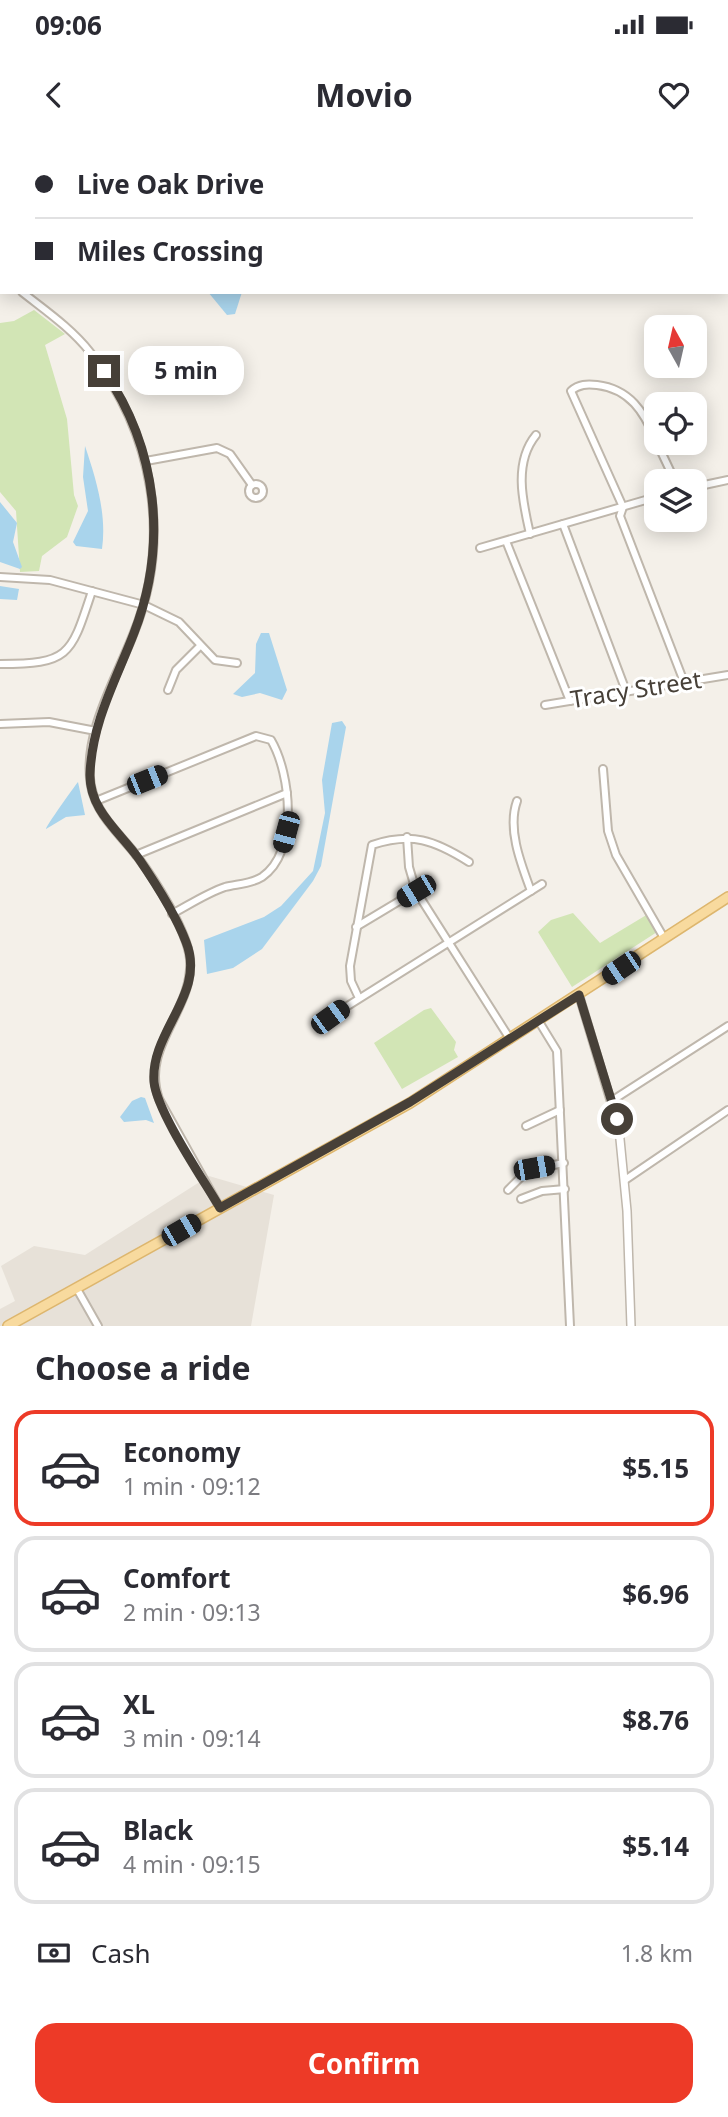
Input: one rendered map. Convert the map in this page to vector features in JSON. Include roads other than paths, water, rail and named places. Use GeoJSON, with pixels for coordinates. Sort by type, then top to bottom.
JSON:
{"type":"FeatureCollection","features":[{"type":"Feature","properties":{"kind":"main road"},"geometry":{"type":"LineString","coordinates":[[8,1326],[380,1120],[510,1040],[728,897]]}},
{"type":"Feature","properties":{"kind":"street"},"geometry":{"type":"LineString","coordinates":[[26,294],[65,325],[89,350],[118,393],[135,427],[146,461],[155,543],[144,605],[96,731],[90,776],[102,815],[136,855],[172,914],[189,951],[190,979],[158,1050],[154,1065],[155,1089],[220,1208]]}},
{"type":"Feature","properties":{"kind":"street"},"geometry":{"type":"LineString","coordinates":[[644,416],[629,396],[599,385],[578,386],[571,391],[623,506],[620,516],[684,682]]}},
{"type":"Feature","properties":{"kind":"street"},"geometry":{"type":"LineString","coordinates":[[530,534],[520,491],[528,444],[536,435]]}},
{"type":"Feature","properties":{"kind":"street"},"geometry":{"type":"LineString","coordinates":[[146,461],[217,448],[230,454],[252,485]]}},
{"type":"Feature","properties":{"kind":"street"},"geometry":{"type":"LineString","coordinates":[[707,484],[728,480]]}},
{"type":"Feature","properties":{"kind":"street"},"geometry":{"type":"LineString","coordinates":[[480,548],[644,500]]}},
{"type":"Feature","properties":{"kind":"street"},"geometry":{"type":"LineString","coordinates":[[563,524],[626,691]]}},
{"type":"Feature","properties":{"kind":"street"},"geometry":{"type":"LineString","coordinates":[[506,541],[570,701]]}},
{"type":"Feature","properties":{"kind":"street"},"geometry":{"type":"LineString","coordinates":[[0,577],[41,579],[144,605],[178,622],[215,660],[237,663]]}},
{"type":"Feature","properties":{"kind":"street"},"geometry":{"type":"LineString","coordinates":[[0,664],[42,664],[62,655],[80,628],[92,591]]}},
{"type":"Feature","properties":{"kind":"street"},"geometry":{"type":"LineString","coordinates":[[168,690],[176,670],[200,646]]}},
{"type":"Feature","properties":{"kind":"street","name":"Tracy Street"},"geometry":{"type":"LineString","coordinates":[[545,705],[728,675]]}},
{"type":"Feature","properties":{"kind":"street"},"geometry":{"type":"LineString","coordinates":[[0,724],[49,722],[96,731]]}},
{"type":"Feature","properties":{"kind":"street"},"geometry":{"type":"LineString","coordinates":[[96,801],[256,736],[265,736],[275,747],[289,805],[286,832],[270,870],[261,877],[217,891],[172,914]]}},
{"type":"Feature","properties":{"kind":"street"},"geometry":{"type":"LineString","coordinates":[[603,769],[608,831],[616,855],[664,938]]}},
{"type":"Feature","properties":{"kind":"street"},"geometry":{"type":"LineString","coordinates":[[136,855],[287,793]]}},
{"type":"Feature","properties":{"kind":"street"},"geometry":{"type":"LineString","coordinates":[[517,801],[513,812],[519,858],[531,891]]}},
{"type":"Feature","properties":{"kind":"street"},"geometry":{"type":"LineString","coordinates":[[407,837],[411,876],[416,891],[510,1040]]}},
{"type":"Feature","properties":{"kind":"street"},"geometry":{"type":"LineString","coordinates":[[358,996],[349,974],[372,845],[407,837],[437,843],[469,862]]}},
{"type":"Feature","properties":{"kind":"street"},"geometry":{"type":"LineString","coordinates":[[330,1017],[358,996],[542,884]]}},
{"type":"Feature","properties":{"kind":"street"},"geometry":{"type":"LineString","coordinates":[[356,927],[416,891]]}},
{"type":"Feature","properties":{"kind":"street"},"geometry":{"type":"LineString","coordinates":[[579,995],[613,1100],[625,1180],[631,1326]]}},
{"type":"Feature","properties":{"kind":"street"},"geometry":{"type":"LineString","coordinates":[[538,1020],[556,1051],[564,1163],[570,1326]]}},
{"type":"Feature","properties":{"kind":"street"},"geometry":{"type":"LineString","coordinates":[[613,1100],[728,1026]]}},
{"type":"Feature","properties":{"kind":"street"},"geometry":{"type":"LineString","coordinates":[[526,1126],[560,1110]]}},
{"type":"Feature","properties":{"kind":"street"},"geometry":{"type":"LineString","coordinates":[[625,1180],[728,1110]]}},
{"type":"Feature","properties":{"kind":"street"},"geometry":{"type":"LineString","coordinates":[[508,1190],[528,1170],[564,1163]]}},
{"type":"Feature","properties":{"kind":"street"},"geometry":{"type":"LineString","coordinates":[[521,1199],[542,1191],[565,1189]]}},
{"type":"Feature","properties":{"kind":"street"},"geometry":{"type":"LineString","coordinates":[[77,1289],[98,1326]]}},
{"type":"Feature","properties":{"kind":"water"},"geometry":{"type":"Polygon","coordinates":[[[210,294],[241,294],[235,314],[227,315],[210,294]]]}},
{"type":"Feature","properties":{"kind":"water"},"geometry":{"type":"Polygon","coordinates":[[[85,446],[102,510],[102,549],[76,546],[73,542],[88,511],[83,477],[85,446]]]}},
{"type":"Feature","properties":{"kind":"water"},"geometry":{"type":"Polygon","coordinates":[[[0,502],[17,523],[13,542],[22,567],[20,569],[0,562],[0,502]]]}},
{"type":"Feature","properties":{"kind":"water"},"geometry":{"type":"Polygon","coordinates":[[[0,586],[19,589],[17,600],[0,599],[0,586]]]}},
{"type":"Feature","properties":{"kind":"water"},"geometry":{"type":"Polygon","coordinates":[[[261,633],[269,633],[287,690],[282,700],[260,693],[242,697],[233,694],[255,673],[256,644],[261,633]]]}},
{"type":"Feature","properties":{"kind":"water"},"geometry":{"type":"Polygon","coordinates":[[[342,721],[346,727],[321,866],[313,881],[262,949],[233,968],[207,974],[204,940],[264,917],[281,906],[313,871],[325,813],[322,780],[332,723],[342,721]]]}},
{"type":"Feature","properties":{"kind":"water"},"geometry":{"type":"Polygon","coordinates":[[[78,782],[85,815],[66,817],[46,829],[55,814],[78,782]]]}},
{"type":"Feature","properties":{"kind":"water"},"geometry":{"type":"Polygon","coordinates":[[[145,1098],[154,1123],[146,1120],[124,1122],[120,1117],[132,1101],[145,1098]]]}}]}
